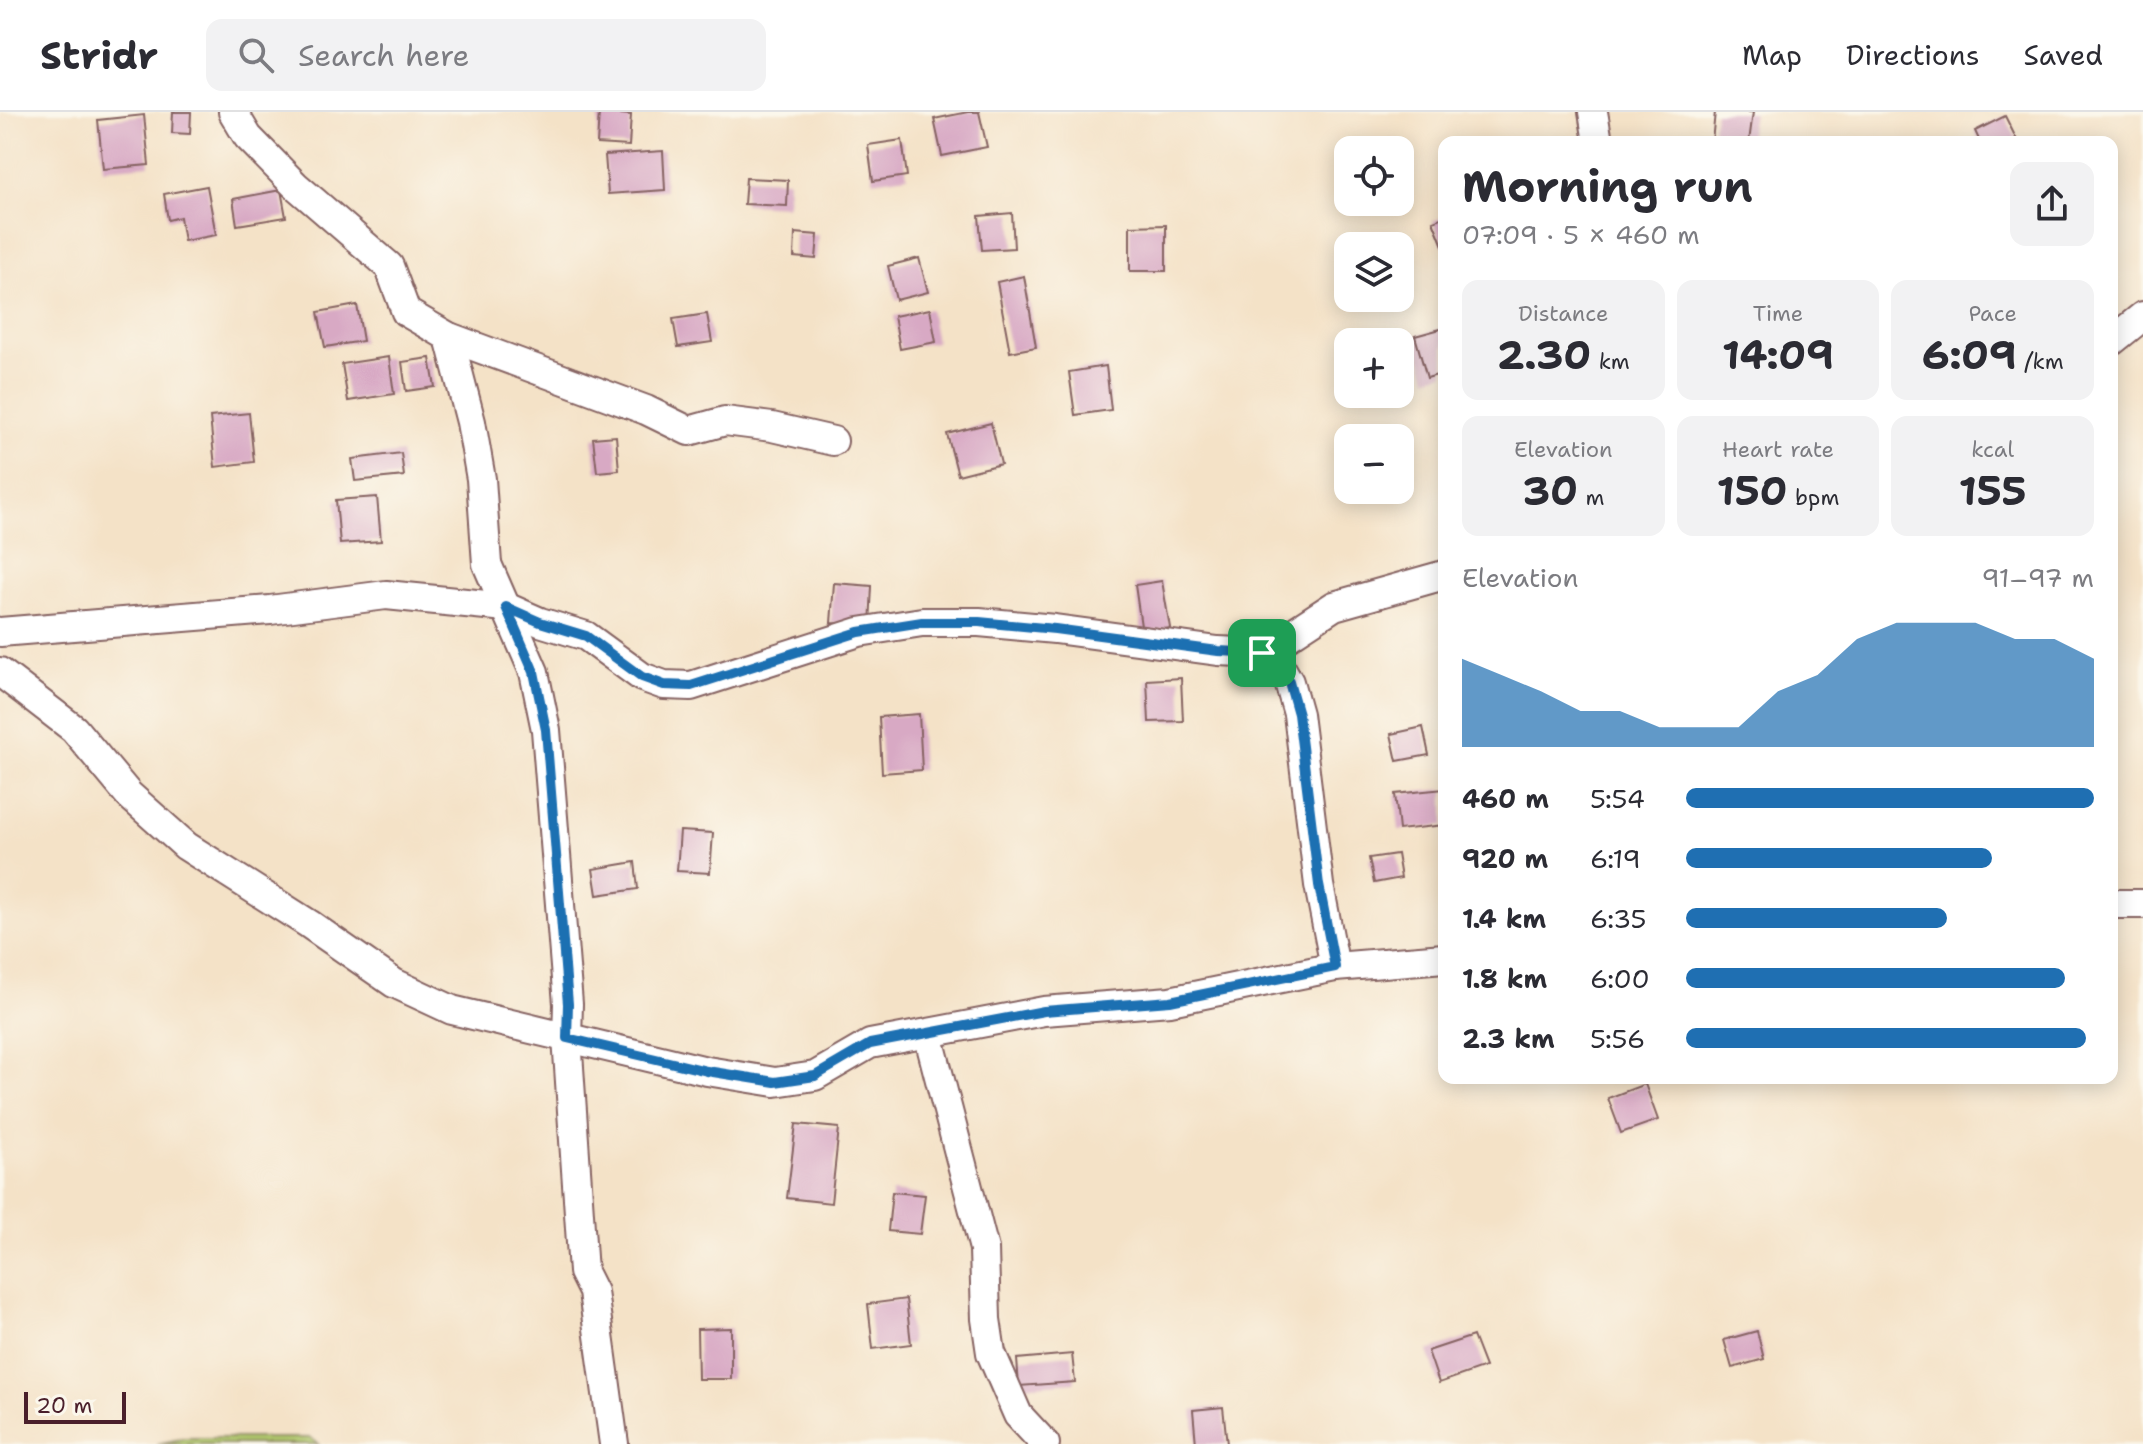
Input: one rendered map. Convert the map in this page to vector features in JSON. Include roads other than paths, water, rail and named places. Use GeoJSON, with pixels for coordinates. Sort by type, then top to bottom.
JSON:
{"type":"FeatureCollection","features":[{"type":"Feature","properties":{"kind":"street"},"geometry":{"type":"LineString","coordinates":[[233,112],[248,137],[295,185],[389,266],[406,312],[449,337],[646,410],[689,431],[725,421],[772,427],[833,441]]}},
{"type":"Feature","properties":{"kind":"street"},"geometry":{"type":"LineString","coordinates":[[1593,112],[1597,136]]}},
{"type":"Feature","properties":{"kind":"street"},"geometry":{"type":"LineString","coordinates":[[2118,336],[2143,316]]}},
{"type":"Feature","properties":{"kind":"street"},"geometry":{"type":"LineString","coordinates":[[449,337],[474,436],[481,479],[487,564],[534,672],[546,730],[568,1004],[567,1038],[583,1272],[593,1292],[614,1444]]}},
{"type":"Feature","properties":{"kind":"street"},"geometry":{"type":"LineString","coordinates":[[1262,653],[1334,606],[1438,577]]}},
{"type":"Feature","properties":{"kind":"street"},"geometry":{"type":"LineString","coordinates":[[0,632],[270,610],[386,595],[506,607],[540,622],[586,636],[642,677],[664,685],[691,686],[859,632],[922,622],[979,622],[1218,651],[1262,653],[1281,668],[1289,682],[1298,714],[1319,885],[1335,967]]}},
{"type":"Feature","properties":{"kind":"street"},"geometry":{"type":"LineString","coordinates":[[0,672],[74,729],[129,795],[186,846],[309,924],[394,983],[452,1010],[707,1071],[775,1082],[815,1076],[870,1044],[1044,1011],[1170,1001],[1335,967],[1438,958]]}},
{"type":"Feature","properties":{"kind":"street"},"geometry":{"type":"LineString","coordinates":[[2118,904],[2143,904]]}},
{"type":"Feature","properties":{"kind":"street"},"geometry":{"type":"LineString","coordinates":[[928,1034],[984,1249],[986,1319],[991,1353],[1018,1415],[1045,1444]]}}]}
